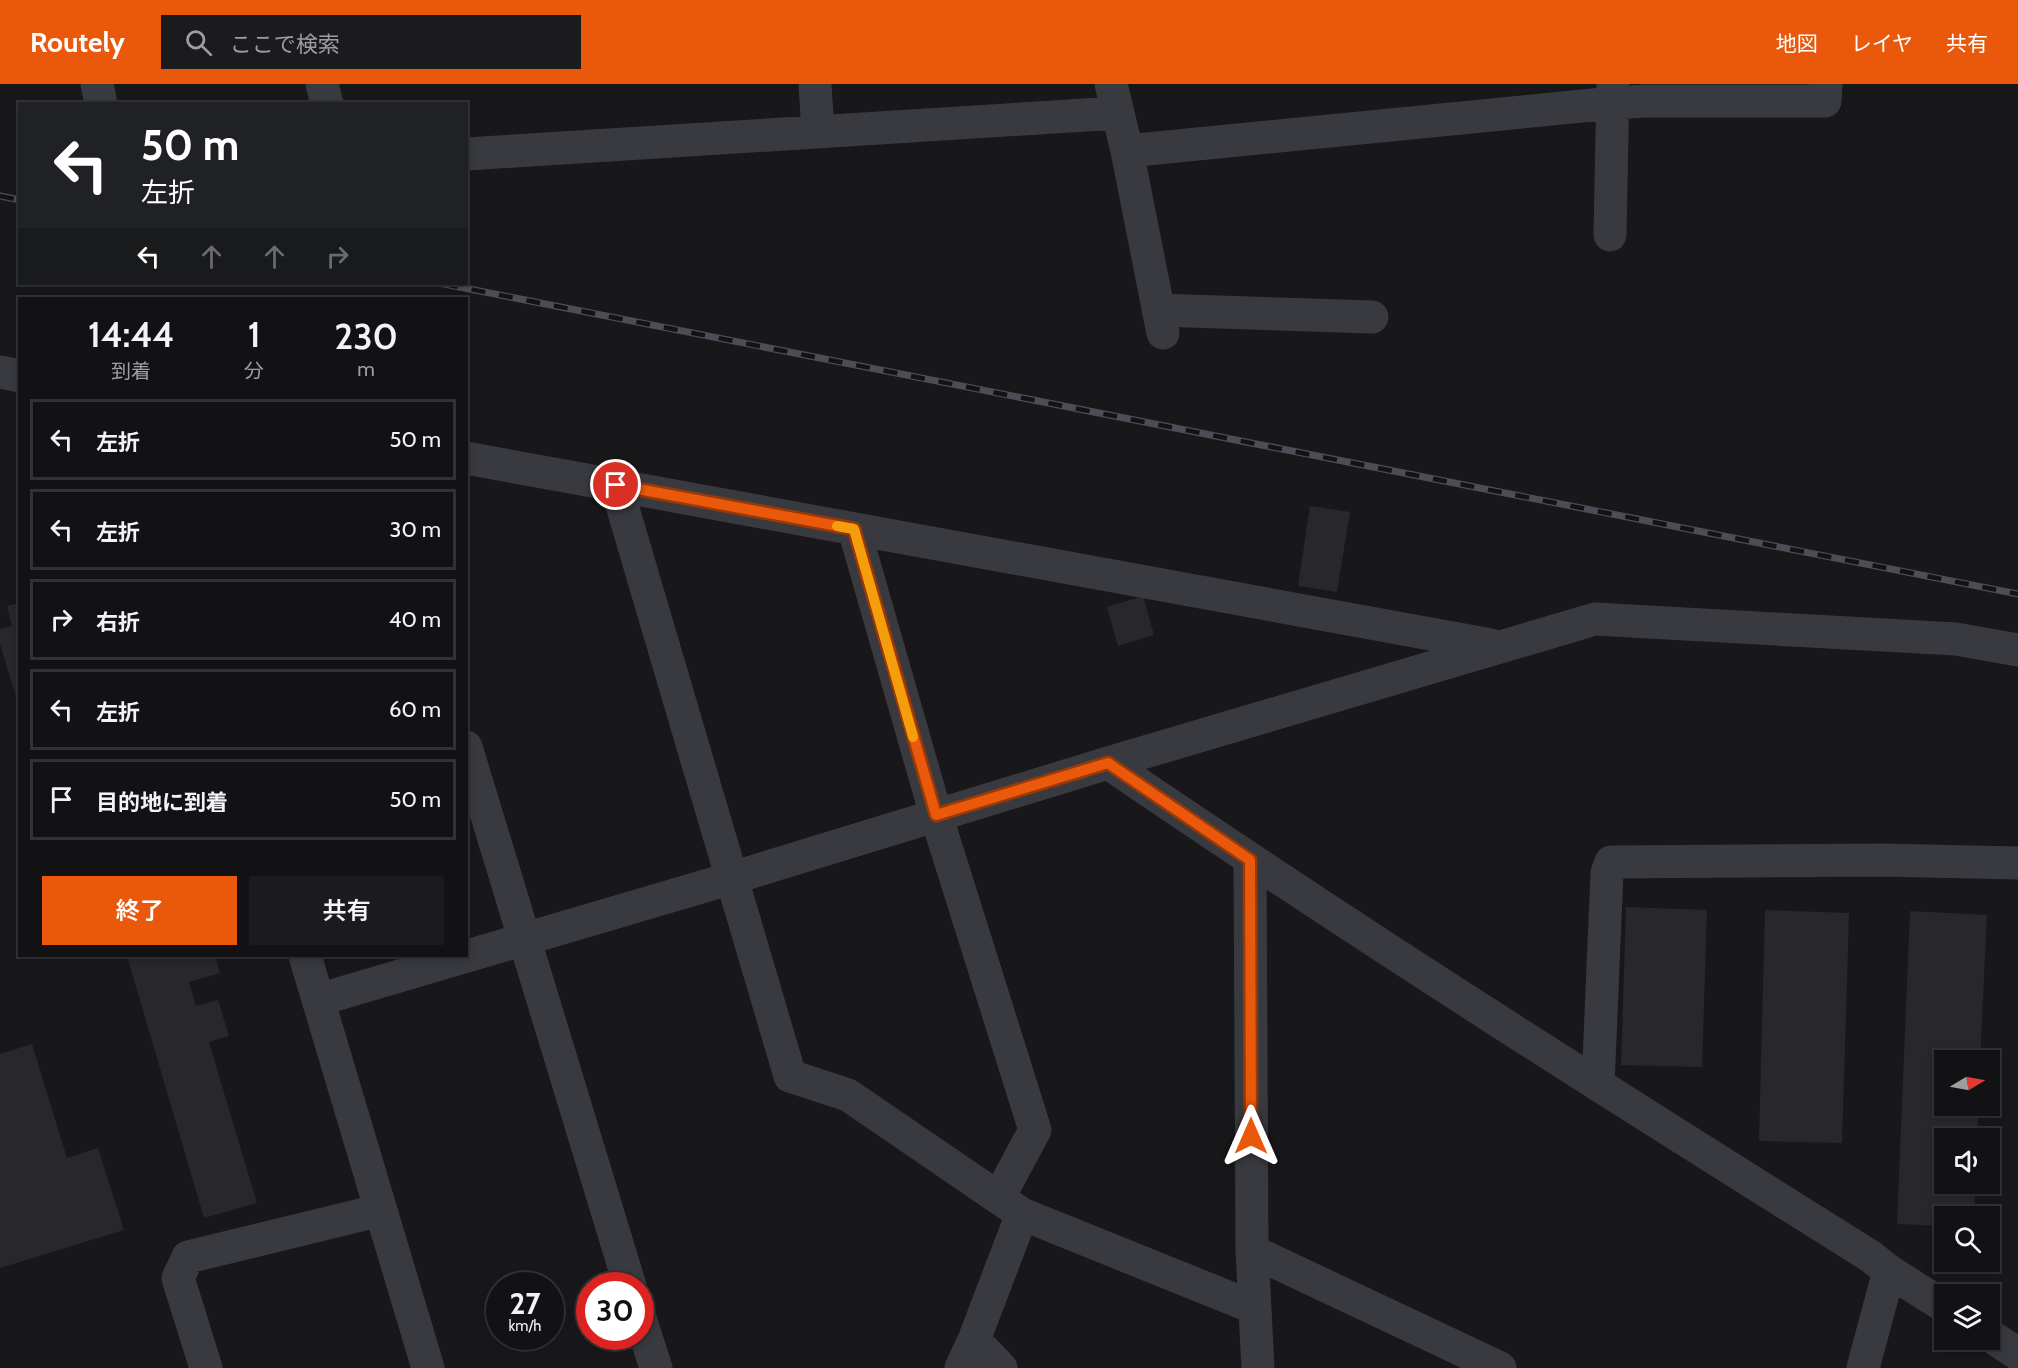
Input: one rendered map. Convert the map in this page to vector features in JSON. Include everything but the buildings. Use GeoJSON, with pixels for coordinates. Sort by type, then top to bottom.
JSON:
{"type":"FeatureCollection","features":[{"type":"Feature","properties":{"kind":"street"},"geometry":{"type":"LineString","coordinates":[[97,84],[102,102]]}},
{"type":"Feature","properties":{"kind":"street"},"geometry":{"type":"LineString","coordinates":[[322,84],[326,102]]}},
{"type":"Feature","properties":{"kind":"street"},"geometry":{"type":"LineString","coordinates":[[815,84],[818,132]]}},
{"type":"Feature","properties":{"kind":"street"},"geometry":{"type":"LineString","coordinates":[[1127,151],[1613,94],[1646,101],[1825,100],[1826,84]]}},
{"type":"Feature","properties":{"kind":"street"},"geometry":{"type":"LineString","coordinates":[[1610,235],[1613,94]]}},
{"type":"Feature","properties":{"kind":"street"},"geometry":{"type":"LineString","coordinates":[[468,154],[818,132],[1114,99],[1127,151],[1160,321],[1372,317]]}},
{"type":"Feature","properties":{"kind":"street"},"geometry":{"type":"LineString","coordinates":[[0,372],[18,376]]}},
{"type":"Feature","properties":{"kind":"street"},"geometry":{"type":"LineString","coordinates":[[468,458],[1499,646]]}},
{"type":"Feature","properties":{"kind":"street"},"geometry":{"type":"LineString","coordinates":[[616,485],[790,1076],[848,1095],[1011,1205],[1255,1308]]}},
{"type":"Feature","properties":{"kind":"street"},"geometry":{"type":"LineString","coordinates":[[854,529],[936,815],[1035,1130],[967,1354],[1001,1368]]}},
{"type":"Feature","properties":{"kind":"street"},"geometry":{"type":"LineString","coordinates":[[468,956],[1595,619],[1956,639],[2018,650]]}},
{"type":"Feature","properties":{"kind":"street"},"geometry":{"type":"LineString","coordinates":[[468,754],[626,1272]]}},
{"type":"Feature","properties":{"kind":"street"},"geometry":{"type":"LineString","coordinates":[[1108,763],[1250,860],[1598,1085],[1870,1256],[1934,1300]]}},
{"type":"Feature","properties":{"kind":"street"},"geometry":{"type":"LineString","coordinates":[[1250,860],[1252,1251],[1258,1368]]}},
{"type":"Feature","properties":{"kind":"street"},"geometry":{"type":"LineString","coordinates":[[1598,1085],[1606,873],[1611,862],[1882,860],[2018,863]]}},
{"type":"Feature","properties":{"kind":"street"},"geometry":{"type":"LineString","coordinates":[[305,957],[428,1368]]}},
{"type":"Feature","properties":{"kind":"street"},"geometry":{"type":"LineString","coordinates":[[318,1000],[464,957]]}},
{"type":"Feature","properties":{"kind":"street"},"geometry":{"type":"LineString","coordinates":[[206,1368],[178,1278],[188,1257],[381,1210]]}},
{"type":"Feature","properties":{"kind":"street"},"geometry":{"type":"LineString","coordinates":[[1252,1251],[1500,1368]]}},
{"type":"Feature","properties":{"kind":"street"},"geometry":{"type":"LineString","coordinates":[[1863,1368],[1889,1271]]}},
{"type":"Feature","properties":{"kind":"street"},"geometry":{"type":"LineString","coordinates":[[2000,1342],[2018,1354]]}},
{"type":"Feature","properties":{"kind":"street"},"geometry":{"type":"LineString","coordinates":[[650,1350],[656,1368]]}},
{"type":"Feature","properties":{"kind":"railway"},"geometry":{"type":"LineString","coordinates":[[0,196],[18,200]]}},
{"type":"Feature","properties":{"kind":"railway"},"geometry":{"type":"LineString","coordinates":[[449,285],[2018,594]]}},
{"type":"Feature","properties":{"kind":"slow traffic"},"geometry":{"type":"LineString","coordinates":[[837,526],[854,529],[913,737]]}},
{"type":"Feature","properties":{"kind":"route"},"geometry":{"type":"LineString","coordinates":[[616,485],[854,529],[936,815],[1108,763],[1250,860],[1251,1136]]}}]}
